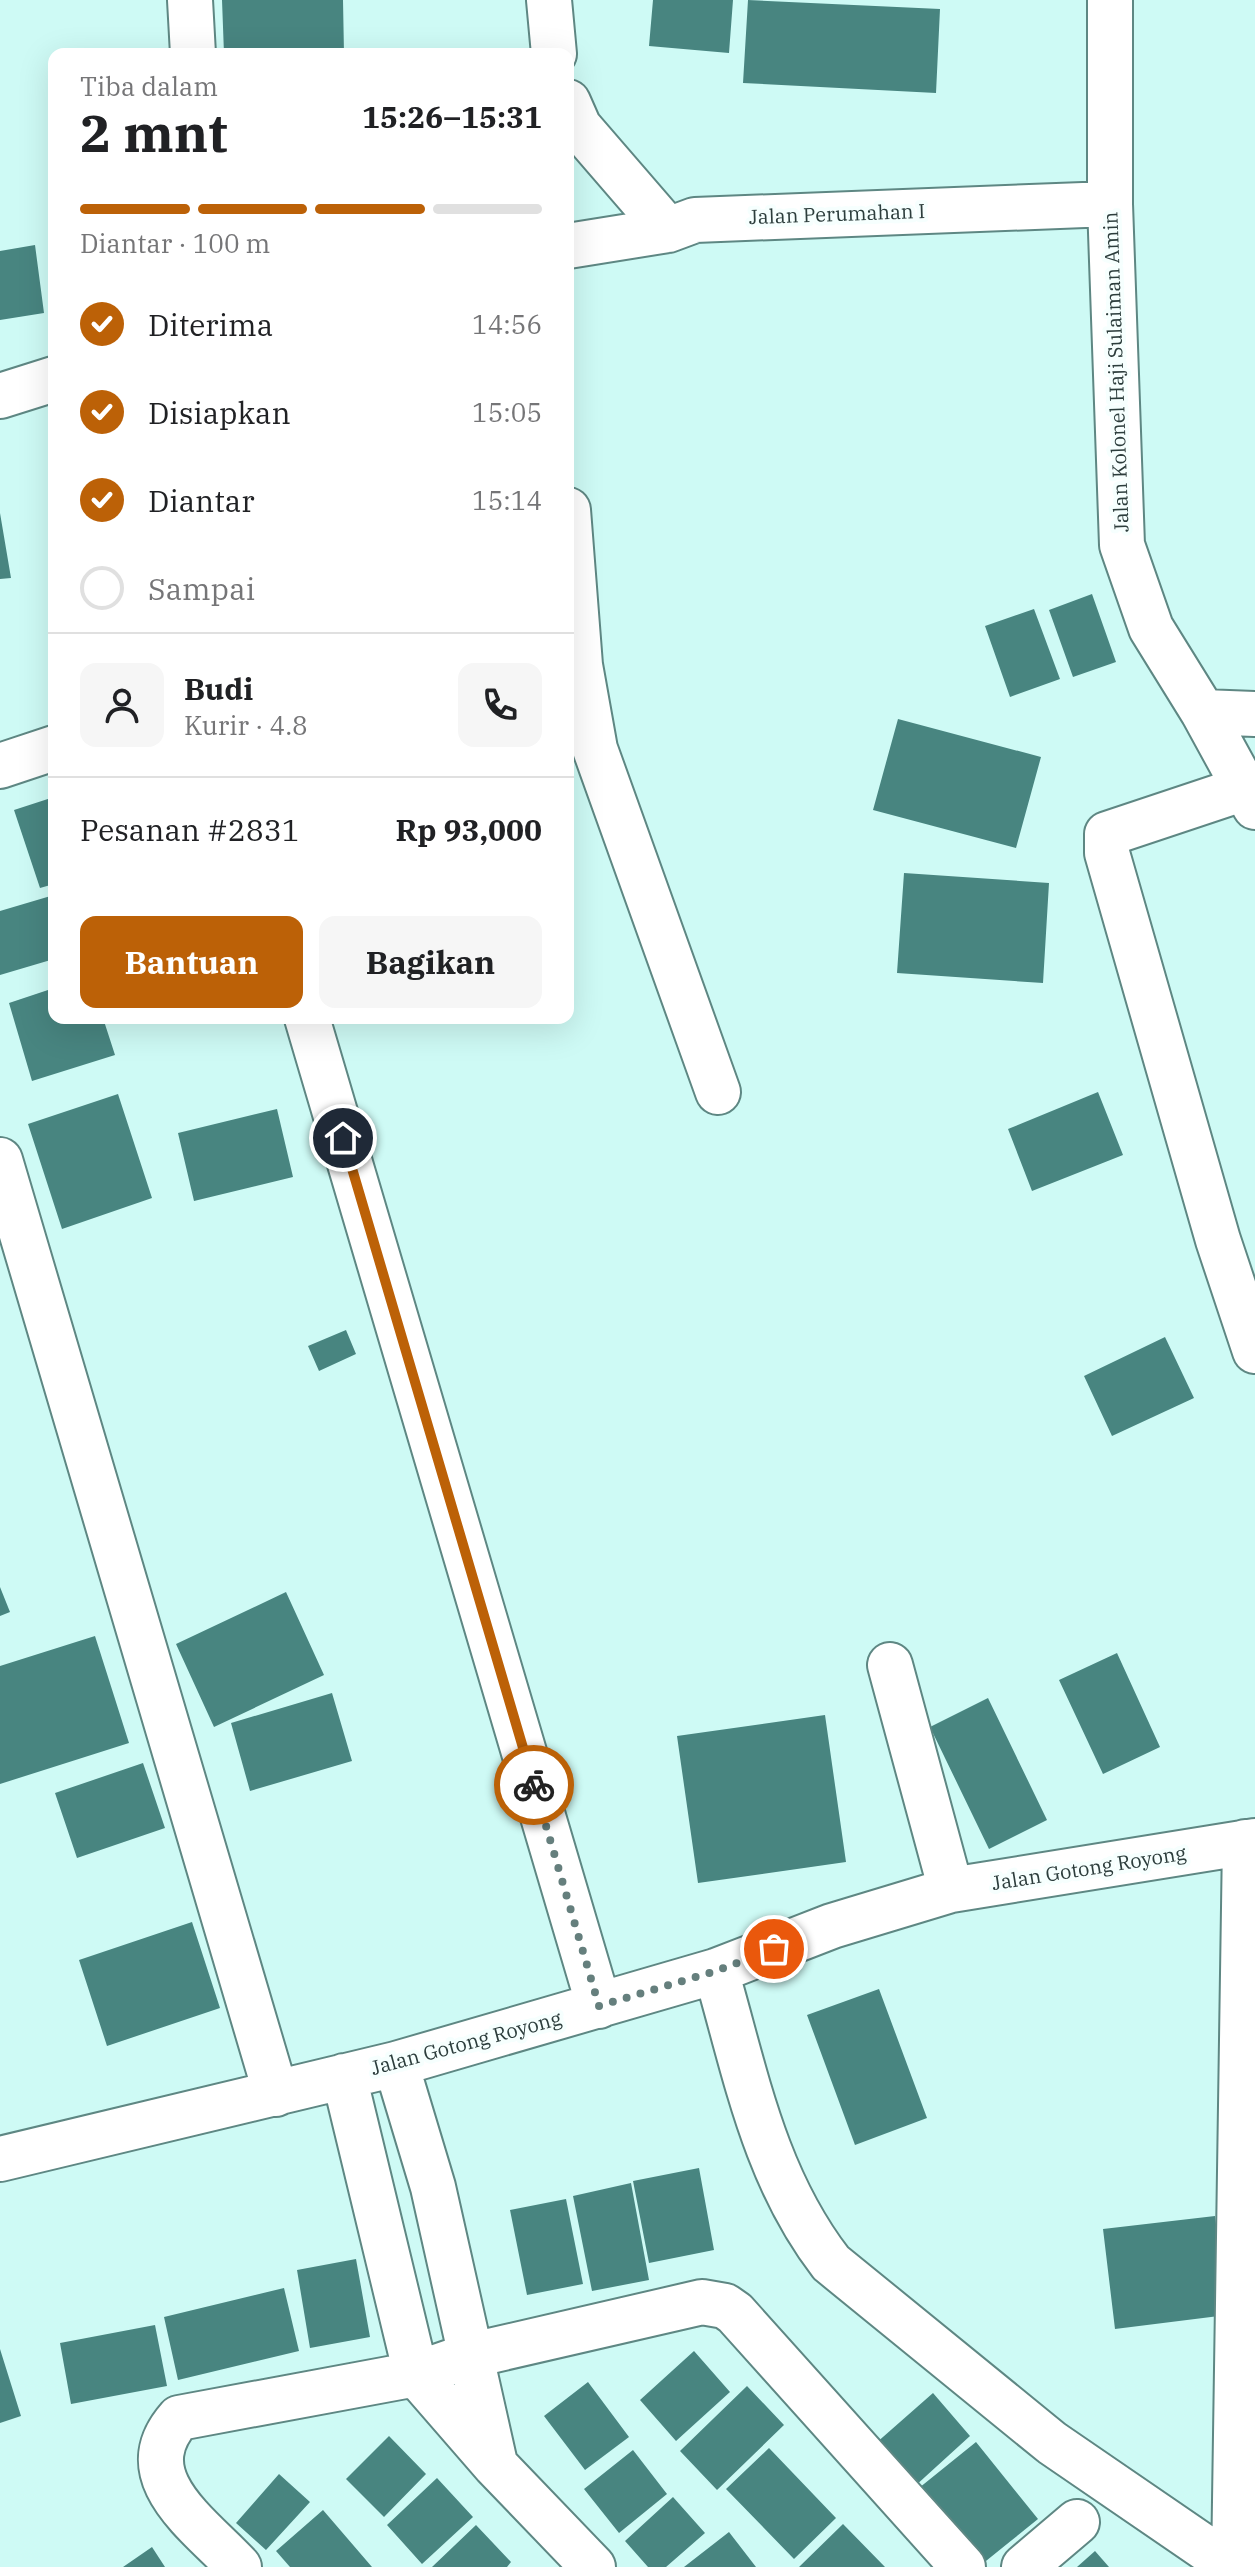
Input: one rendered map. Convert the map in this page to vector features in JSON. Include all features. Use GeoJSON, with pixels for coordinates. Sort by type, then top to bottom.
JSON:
{"type":"FeatureCollection","features":[{"type":"Feature","properties":{"kind":"street"},"geometry":{"type":"LineString","coordinates":[[190,0],[193,48]]}},
{"type":"Feature","properties":{"kind":"street"},"geometry":{"type":"LineString","coordinates":[[549,0],[553,48]]}},
{"type":"Feature","properties":{"kind":"street","name":"Jalan Kolonel Haji Sulaiman Amin"},"geometry":{"type":"LineString","coordinates":[[1110,0],[1110,204],[1122,545],[1151,628],[1203,712],[1250,797]]}},
{"type":"Feature","properties":{"kind":"street"},"geometry":{"type":"LineString","coordinates":[[574,116],[579,127],[668,230]]}},
{"type":"Feature","properties":{"kind":"street","name":"Jalan Perumahan I"},"geometry":{"type":"LineString","coordinates":[[574,245],[668,230],[695,220],[1110,204]]}},
{"type":"Feature","properties":{"kind":"street"},"geometry":{"type":"LineString","coordinates":[[0,396],[48,381]]}},
{"type":"Feature","properties":{"kind":"street"},"geometry":{"type":"LineString","coordinates":[[574,588],[580,665],[595,749],[718,1092]]}},
{"type":"Feature","properties":{"kind":"street"},"geometry":{"type":"LineString","coordinates":[[1203,712],[1255,714]]}},
{"type":"Feature","properties":{"kind":"street"},"geometry":{"type":"LineString","coordinates":[[0,766],[48,750]]}},
{"type":"Feature","properties":{"kind":"street"},"geometry":{"type":"LineString","coordinates":[[1250,797],[1107,834],[1107,853],[1218,1240],[1255,1351]]}},
{"type":"Feature","properties":{"kind":"street"},"geometry":{"type":"LineString","coordinates":[[309,1024],[599,2006]]}},
{"type":"Feature","properties":{"kind":"street"},"geometry":{"type":"LineString","coordinates":[[0,1160],[276,2094]]}},
{"type":"Feature","properties":{"kind":"street"},"geometry":{"type":"LineString","coordinates":[[890,1665],[951,1890]]}},
{"type":"Feature","properties":{"kind":"street"},"geometry":{"type":"LineString","coordinates":[[1234,2567],[1250,1842]]}},
{"type":"Feature","properties":{"kind":"street","name":"Jalan Gotong Royong"},"geometry":{"type":"LineString","coordinates":[[0,2159],[396,2064],[716,1971],[832,1926],[951,1890],[1250,1842]]}},
{"type":"Feature","properties":{"kind":"street"},"geometry":{"type":"LineString","coordinates":[[716,1971],[774,2171],[802,2226],[831,2263],[1052,2443],[1234,2567]]}},
{"type":"Feature","properties":{"kind":"street"},"geometry":{"type":"LineString","coordinates":[[396,2064],[433,2187],[468,2356],[495,2465]]}},
{"type":"Feature","properties":{"kind":"street"},"geometry":{"type":"LineString","coordinates":[[344,2076],[416,2374],[495,2465],[593,2567]]}},
{"type":"Feature","properties":{"kind":"street"},"geometry":{"type":"LineString","coordinates":[[239,2567],[169,2493],[160,2471],[160,2446],[179,2418],[416,2374],[468,2356],[702,2302],[725,2306],[735,2313],[963,2567]]}},
{"type":"Feature","properties":{"kind":"street"},"geometry":{"type":"LineString","coordinates":[[1024,2567],[1077,2522]]}},
{"type":"Feature","properties":{"kind":"building"},"geometry":{"type":"Polygon","coordinates":[[[222,0],[343,0],[344,48],[224,48],[222,0]]]}},
{"type":"Feature","properties":{"kind":"building"},"geometry":{"type":"Polygon","coordinates":[[[653,0],[733,0],[729,53],[649,46],[653,0]]]}},
{"type":"Feature","properties":{"kind":"building"},"geometry":{"type":"Polygon","coordinates":[[[748,0],[940,9],[936,93],[743,83],[748,0]]]}},
{"type":"Feature","properties":{"kind":"building"},"geometry":{"type":"Polygon","coordinates":[[[35,245],[44,313],[0,320],[0,251],[35,245]]]}},
{"type":"Feature","properties":{"kind":"building"},"geometry":{"type":"Polygon","coordinates":[[[0,513],[11,578],[0,579],[0,513]]]}},
{"type":"Feature","properties":{"kind":"building"},"geometry":{"type":"Polygon","coordinates":[[[1092,594],[1116,662],[1073,677],[1049,610],[1092,594]]]}},
{"type":"Feature","properties":{"kind":"building"},"geometry":{"type":"Polygon","coordinates":[[[1034,609],[1060,679],[1010,697],[985,626],[1034,609]]]}},
{"type":"Feature","properties":{"kind":"building"},"geometry":{"type":"Polygon","coordinates":[[[898,719],[1041,757],[1016,848],[873,810],[898,719]]]}},
{"type":"Feature","properties":{"kind":"building"},"geometry":{"type":"Polygon","coordinates":[[[48,799],[48,886],[40,888],[14,810],[48,799]]]}},
{"type":"Feature","properties":{"kind":"building"},"geometry":{"type":"Polygon","coordinates":[[[904,873],[1049,883],[1043,983],[897,973],[904,873]]]}},
{"type":"Feature","properties":{"kind":"building"},"geometry":{"type":"Polygon","coordinates":[[[48,897],[48,961],[0,975],[0,911],[48,897]]]}},
{"type":"Feature","properties":{"kind":"building"},"geometry":{"type":"Polygon","coordinates":[[[48,990],[48,1024],[105,1024],[115,1055],[32,1081],[9,1003],[48,990]]]}},
{"type":"Feature","properties":{"kind":"building"},"geometry":{"type":"Polygon","coordinates":[[[1098,1092],[1123,1155],[1032,1191],[1008,1129],[1098,1092]]]}},
{"type":"Feature","properties":{"kind":"building"},"geometry":{"type":"Polygon","coordinates":[[[118,1094],[152,1198],[62,1229],[28,1124],[118,1094]]]}},
{"type":"Feature","properties":{"kind":"building"},"geometry":{"type":"Polygon","coordinates":[[[277,1109],[293,1177],[194,1201],[178,1133],[277,1109]]]}},
{"type":"Feature","properties":{"kind":"building"},"geometry":{"type":"Polygon","coordinates":[[[346,1330],[356,1354],[319,1371],[308,1346],[346,1330]]]}},
{"type":"Feature","properties":{"kind":"building"},"geometry":{"type":"Polygon","coordinates":[[[1165,1337],[1194,1398],[1112,1436],[1084,1376],[1165,1337]]]}},
{"type":"Feature","properties":{"kind":"building"},"geometry":{"type":"Polygon","coordinates":[[[0,1587],[10,1612],[0,1616],[0,1587]]]}},
{"type":"Feature","properties":{"kind":"building"},"geometry":{"type":"Polygon","coordinates":[[[286,1592],[324,1675],[214,1727],[176,1644],[286,1592]]]}},
{"type":"Feature","properties":{"kind":"building"},"geometry":{"type":"Polygon","coordinates":[[[95,1636],[129,1743],[0,1784],[0,1666],[95,1636]]]}},
{"type":"Feature","properties":{"kind":"building"},"geometry":{"type":"Polygon","coordinates":[[[1117,1653],[1160,1747],[1103,1774],[1059,1680],[1117,1653]]]}},
{"type":"Feature","properties":{"kind":"building"},"geometry":{"type":"Polygon","coordinates":[[[332,1693],[352,1761],[250,1791],[231,1723],[332,1693]]]}},
{"type":"Feature","properties":{"kind":"building"},"geometry":{"type":"Polygon","coordinates":[[[988,1698],[1047,1820],[989,1849],[930,1727],[988,1698]]]}},
{"type":"Feature","properties":{"kind":"building"},"geometry":{"type":"Polygon","coordinates":[[[825,1715],[846,1862],[698,1883],[677,1736],[825,1715]]]}},
{"type":"Feature","properties":{"kind":"building"},"geometry":{"type":"Polygon","coordinates":[[[143,1763],[165,1828],[77,1858],[55,1793],[143,1763]]]}},
{"type":"Feature","properties":{"kind":"building"},"geometry":{"type":"Polygon","coordinates":[[[192,1922],[220,2008],[107,2046],[79,1960],[192,1922]]]}},
{"type":"Feature","properties":{"kind":"building"},"geometry":{"type":"Polygon","coordinates":[[[879,1989],[927,2118],[855,2145],[807,2015],[879,1989]]]}},
{"type":"Feature","properties":{"kind":"building"},"geometry":{"type":"Polygon","coordinates":[[[699,2168],[714,2250],[649,2263],[633,2181],[699,2168]]]}},
{"type":"Feature","properties":{"kind":"building"},"geometry":{"type":"Polygon","coordinates":[[[631,2183],[649,2280],[592,2291],[573,2196],[631,2183]]]}},
{"type":"Feature","properties":{"kind":"building"},"geometry":{"type":"Polygon","coordinates":[[[566,2199],[583,2284],[527,2295],[510,2210],[566,2199]]]}},
{"type":"Feature","properties":{"kind":"building"},"geometry":{"type":"Polygon","coordinates":[[[1215,2216],[1227,2315],[1115,2329],[1103,2229],[1215,2216]]]}},
{"type":"Feature","properties":{"kind":"building"},"geometry":{"type":"Polygon","coordinates":[[[356,2259],[370,2337],[310,2348],[297,2270],[356,2259]]]}},
{"type":"Feature","properties":{"kind":"building"},"geometry":{"type":"Polygon","coordinates":[[[284,2288],[299,2351],[178,2380],[164,2317],[284,2288]]]}},
{"type":"Feature","properties":{"kind":"building"},"geometry":{"type":"Polygon","coordinates":[[[155,2325],[167,2386],[71,2404],[60,2343],[155,2325]]]}},
{"type":"Feature","properties":{"kind":"building"},"geometry":{"type":"Polygon","coordinates":[[[0,2349],[21,2416],[0,2423],[0,2349]]]}},
{"type":"Feature","properties":{"kind":"building"},"geometry":{"type":"Polygon","coordinates":[[[694,2351],[730,2392],[676,2441],[640,2400],[694,2351]]]}},
{"type":"Feature","properties":{"kind":"building"},"geometry":{"type":"Polygon","coordinates":[[[588,2382],[629,2437],[585,2470],[544,2416],[588,2382]]]}},
{"type":"Feature","properties":{"kind":"building"},"geometry":{"type":"Polygon","coordinates":[[[747,2386],[784,2425],[717,2490],[680,2451],[747,2386]]]}},
{"type":"Feature","properties":{"kind":"building"},"geometry":{"type":"Polygon","coordinates":[[[933,2393],[970,2436],[914,2487],[875,2444],[933,2393]]]}},
{"type":"Feature","properties":{"kind":"building"},"geometry":{"type":"Polygon","coordinates":[[[389,2436],[426,2474],[384,2517],[346,2479],[389,2436]]]}},
{"type":"Feature","properties":{"kind":"building"},"geometry":{"type":"Polygon","coordinates":[[[976,2442],[1038,2519],[981,2565],[919,2488],[976,2442]]]}},
{"type":"Feature","properties":{"kind":"building"},"geometry":{"type":"Polygon","coordinates":[[[769,2448],[836,2518],[794,2559],[726,2489],[769,2448]]]}},
{"type":"Feature","properties":{"kind":"building"},"geometry":{"type":"Polygon","coordinates":[[[633,2450],[667,2494],[619,2533],[584,2489],[633,2450]]]}},
{"type":"Feature","properties":{"kind":"building"},"geometry":{"type":"Polygon","coordinates":[[[279,2474],[310,2502],[266,2550],[236,2523],[279,2474]]]}},
{"type":"Feature","properties":{"kind":"building"},"geometry":{"type":"Polygon","coordinates":[[[437,2478],[473,2517],[422,2564],[387,2525],[437,2478]]]}},
{"type":"Feature","properties":{"kind":"building"},"geometry":{"type":"Polygon","coordinates":[[[673,2497],[705,2533],[666,2567],[648,2567],[625,2541],[673,2497]]]}},
{"type":"Feature","properties":{"kind":"building"},"geometry":{"type":"Polygon","coordinates":[[[323,2510],[372,2567],[290,2567],[276,2551],[323,2510]]]}},
{"type":"Feature","properties":{"kind":"building"},"geometry":{"type":"Polygon","coordinates":[[[843,2524],[885,2567],[799,2567],[843,2524]]]}},
{"type":"Feature","properties":{"kind":"building"},"geometry":{"type":"Polygon","coordinates":[[[476,2525],[511,2562],[507,2567],[432,2567],[476,2525]]]}},
{"type":"Feature","properties":{"kind":"building"},"geometry":{"type":"Polygon","coordinates":[[[729,2532],[756,2567],[684,2567],[729,2532]]]}},
{"type":"Feature","properties":{"kind":"building"},"geometry":{"type":"Polygon","coordinates":[[[152,2547],[165,2567],[123,2567],[152,2547]]]}},
{"type":"Feature","properties":{"kind":"building"},"geometry":{"type":"Polygon","coordinates":[[[1095,2551],[1109,2567],[1077,2567],[1095,2551]]]}},
{"type":"Feature","properties":{"kind":"way so far"},"geometry":{"type":"LineString","coordinates":[[534,1785],[599,2006],[716,1971],[774,1949]]}},
{"type":"Feature","properties":{"kind":"route"},"geometry":{"type":"LineString","coordinates":[[343,1138],[534,1785]]}}]}
